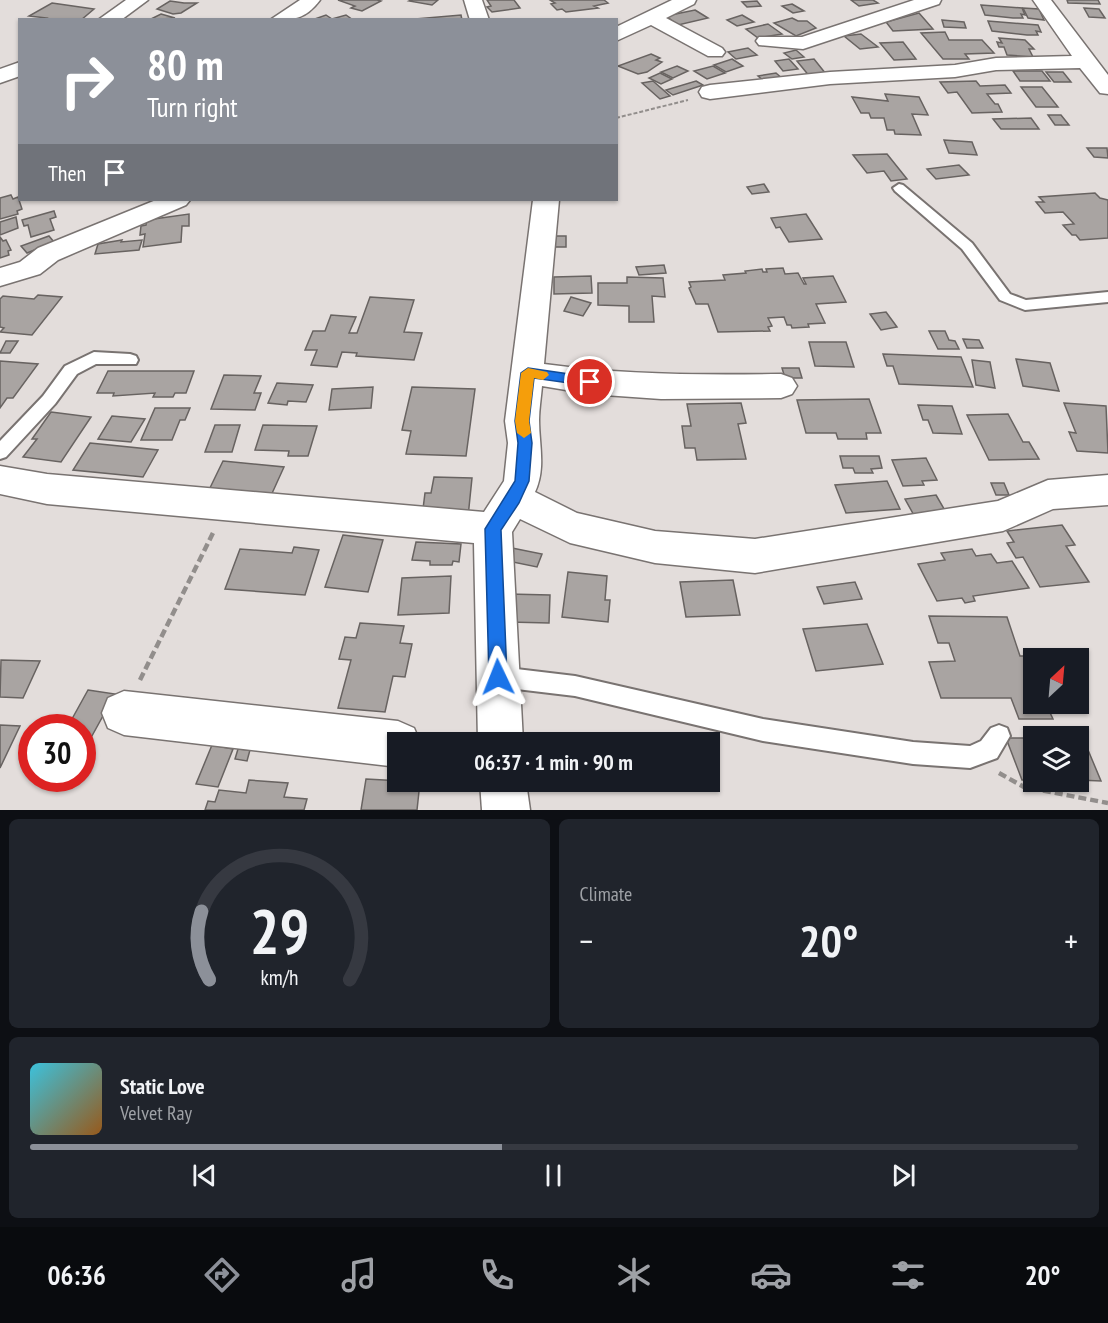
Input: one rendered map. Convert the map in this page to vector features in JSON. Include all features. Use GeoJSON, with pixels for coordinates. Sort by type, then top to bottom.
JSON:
{"type":"FeatureCollection","features":[{"type":"Feature","properties":{"kind":"street"},"geometry":{"type":"LineString","coordinates":[[110,18],[140,0]]}},
{"type":"Feature","properties":{"kind":"street"},"geometry":{"type":"LineString","coordinates":[[284,18],[297,12],[311,0]]}},
{"type":"Feature","properties":{"kind":"street"},"geometry":{"type":"LineString","coordinates":[[473,0],[479,18]]}},
{"type":"Feature","properties":{"kind":"street"},"geometry":{"type":"LineString","coordinates":[[618,34],[687,0]]}},
{"type":"Feature","properties":{"kind":"street"},"geometry":{"type":"LineString","coordinates":[[766,41],[803,43],[902,4],[932,0]]}},
{"type":"Feature","properties":{"kind":"street"},"geometry":{"type":"LineString","coordinates":[[1042,0],[1086,62],[1108,88]]}},
{"type":"Feature","properties":{"kind":"street"},"geometry":{"type":"LineString","coordinates":[[651,17],[716,52]]}},
{"type":"Feature","properties":{"kind":"street"},"geometry":{"type":"LineString","coordinates":[[710,92],[830,78],[955,71],[996,64],[1086,62]]}},
{"type":"Feature","properties":{"kind":"street"},"geometry":{"type":"LineString","coordinates":[[0,77],[18,69]]}},
{"type":"Feature","properties":{"kind":"street"},"geometry":{"type":"LineString","coordinates":[[0,277],[30,268],[48,254],[175,201]]}},
{"type":"Feature","properties":{"kind":"street"},"geometry":{"type":"LineString","coordinates":[[500,732],[493,529],[514,498],[522,481],[525,443],[522,421],[546,201]]}},
{"type":"Feature","properties":{"kind":"street"},"geometry":{"type":"LineString","coordinates":[[528,373],[590,382],[661,387],[781,386]]}},
{"type":"Feature","properties":{"kind":"street"},"geometry":{"type":"LineString","coordinates":[[0,480],[47,489],[493,529]]}},
{"type":"Feature","properties":{"kind":"street"},"geometry":{"type":"LineString","coordinates":[[514,498],[570,527],[655,547],[755,556],[1003,516],[1048,495],[1108,490]]}},
{"type":"Feature","properties":{"kind":"street"},"geometry":{"type":"LineString","coordinates":[[124,713],[387,743]]}},
{"type":"Feature","properties":{"kind":"street"},"geometry":{"type":"LineString","coordinates":[[504,792],[506,810]]}},
{"type":"Feature","properties":{"kind":"lane"},"geometry":{"type":"LineString","coordinates":[[899,188],[967,246],[1005,297],[1024,305],[1108,297]]}},
{"type":"Feature","properties":{"kind":"lane"},"geometry":{"type":"LineString","coordinates":[[0,452],[49,399],[71,370],[94,358],[130,360]]}},
{"type":"Feature","properties":{"kind":"lane"},"geometry":{"type":"LineString","coordinates":[[498,677],[575,686],[763,729],[913,753],[970,757],[989,750],[999,736]]}},
{"type":"Feature","properties":{"kind":"path"},"geometry":{"type":"LineString","coordinates":[[618,118],[685,101],[710,92]]}},
{"type":"Feature","properties":{"kind":"path"},"geometry":{"type":"LineString","coordinates":[[124,713],[227,505]]}},
{"type":"Feature","properties":{"kind":"path"},"geometry":{"type":"LineString","coordinates":[[970,757],[1024,787],[1108,803]]}},
{"type":"Feature","properties":{"kind":"building"},"geometry":{"type":"Polygon","coordinates":[[[338,0],[381,1],[362,11],[351,8],[355,6],[338,0]]]}},
{"type":"Feature","properties":{"kind":"building"},"geometry":{"type":"Polygon","coordinates":[[[438,0],[432,5],[409,1],[438,0]]]}},
{"type":"Feature","properties":{"kind":"building"},"geometry":{"type":"Polygon","coordinates":[[[487,0],[514,0],[520,8],[492,12],[487,7],[491,6],[487,0]]]}},
{"type":"Feature","properties":{"kind":"building"},"geometry":{"type":"Polygon","coordinates":[[[550,0],[604,0],[608,3],[594,6],[598,8],[566,12],[562,9],[557,10],[551,4],[555,3],[550,0]]]}},
{"type":"Feature","properties":{"kind":"building"},"geometry":{"type":"Polygon","coordinates":[[[851,0],[873,0],[878,3],[859,6],[851,0]]]}},
{"type":"Feature","properties":{"kind":"building"},"geometry":{"type":"Polygon","coordinates":[[[1067,0],[1098,0],[1100,4],[1068,3],[1067,0]]]}},
{"type":"Feature","properties":{"kind":"building"},"geometry":{"type":"Polygon","coordinates":[[[170,1],[197,3],[181,13],[173,14],[157,9],[170,1]]]}},
{"type":"Feature","properties":{"kind":"building"},"geometry":{"type":"Polygon","coordinates":[[[757,1],[761,6],[747,7],[742,2],[757,1]]]}},
{"type":"Feature","properties":{"kind":"building"},"geometry":{"type":"Polygon","coordinates":[[[52,3],[94,9],[83,18],[29,16],[52,3]]]}},
{"type":"Feature","properties":{"kind":"building"},"geometry":{"type":"Polygon","coordinates":[[[792,4],[804,11],[793,13],[782,6],[792,4]]]}},
{"type":"Feature","properties":{"kind":"building"},"geometry":{"type":"Polygon","coordinates":[[[981,5],[1022,8],[1025,15],[1021,14],[1023,18],[1013,18],[985,15],[981,5]]]}},
{"type":"Feature","properties":{"kind":"building"},"geometry":{"type":"Polygon","coordinates":[[[1023,8],[1039,9],[1044,20],[1028,18],[1023,8]]]}},
{"type":"Feature","properties":{"kind":"building"},"geometry":{"type":"Polygon","coordinates":[[[1084,8],[1099,9],[1105,18],[1089,17],[1084,8]]]}},
{"type":"Feature","properties":{"kind":"building"},"geometry":{"type":"Polygon","coordinates":[[[695,10],[708,18],[678,25],[666,16],[695,10]]]}},
{"type":"Feature","properties":{"kind":"building"},"geometry":{"type":"Polygon","coordinates":[[[919,13],[933,29],[893,31],[886,22],[919,13]]]}},
{"type":"Feature","properties":{"kind":"building"},"geometry":{"type":"Polygon","coordinates":[[[161,14],[175,18],[153,18],[161,14]]]}},
{"type":"Feature","properties":{"kind":"building"},"geometry":{"type":"Polygon","coordinates":[[[461,15],[462,18],[426,18],[461,15]]]}},
{"type":"Feature","properties":{"kind":"building"},"geometry":{"type":"Polygon","coordinates":[[[742,15],[754,22],[737,26],[727,20],[742,15]]]}},
{"type":"Feature","properties":{"kind":"building"},"geometry":{"type":"Polygon","coordinates":[[[792,18],[807,21],[816,28],[796,36],[774,23],[792,18]]]}},
{"type":"Feature","properties":{"kind":"building"},"geometry":{"type":"Polygon","coordinates":[[[942,20],[964,22],[966,28],[944,27],[942,20]]]}},
{"type":"Feature","properties":{"kind":"building"},"geometry":{"type":"Polygon","coordinates":[[[988,21],[1038,25],[1041,32],[1036,31],[1038,35],[1027,35],[992,31],[988,21]]]}},
{"type":"Feature","properties":{"kind":"building"},"geometry":{"type":"Polygon","coordinates":[[[768,24],[782,34],[758,38],[746,29],[768,24]]]}},
{"type":"Feature","properties":{"kind":"building"},"geometry":{"type":"Polygon","coordinates":[[[945,32],[949,40],[982,40],[994,53],[965,54],[969,59],[943,59],[921,33],[945,32]]]}},
{"type":"Feature","properties":{"kind":"building"},"geometry":{"type":"Polygon","coordinates":[[[861,34],[878,47],[860,49],[844,36],[861,34]]]}},
{"type":"Feature","properties":{"kind":"building"},"geometry":{"type":"Polygon","coordinates":[[[999,38],[1025,40],[1034,49],[1029,49],[1033,57],[1007,55],[1004,47],[999,47],[997,42],[1002,43],[999,38]]]}},
{"type":"Feature","properties":{"kind":"building"},"geometry":{"type":"Polygon","coordinates":[[[903,42],[916,59],[894,60],[880,43],[903,42]]]}},
{"type":"Feature","properties":{"kind":"building"},"geometry":{"type":"Polygon","coordinates":[[[748,48],[757,55],[736,59],[728,52],[748,48]]]}},
{"type":"Feature","properties":{"kind":"building"},"geometry":{"type":"Polygon","coordinates":[[[796,50],[804,57],[792,59],[784,53],[796,50]]]}},
{"type":"Feature","properties":{"kind":"building"},"geometry":{"type":"Polygon","coordinates":[[[651,54],[660,58],[656,60],[662,62],[647,72],[638,74],[618,66],[651,54]]]}},
{"type":"Feature","properties":{"kind":"building"},"geometry":{"type":"Polygon","coordinates":[[[732,59],[743,66],[726,72],[714,65],[732,59]]]}},
{"type":"Feature","properties":{"kind":"building"},"geometry":{"type":"Polygon","coordinates":[[[789,59],[798,69],[783,71],[775,61],[789,59]]]}},
{"type":"Feature","properties":{"kind":"building"},"geometry":{"type":"Polygon","coordinates":[[[814,59],[826,74],[810,77],[797,61],[814,59]]]}},
{"type":"Feature","properties":{"kind":"building"},"geometry":{"type":"Polygon","coordinates":[[[677,66],[688,71],[673,78],[661,72],[677,66]]]}},
{"type":"Feature","properties":{"kind":"building"},"geometry":{"type":"Polygon","coordinates":[[[713,66],[725,73],[707,79],[694,71],[713,66]]]}},
{"type":"Feature","properties":{"kind":"building"},"geometry":{"type":"Polygon","coordinates":[[[1013,71],[1042,71],[1050,81],[1020,81],[1013,71]]]}},
{"type":"Feature","properties":{"kind":"building"},"geometry":{"type":"Polygon","coordinates":[[[1046,72],[1063,72],[1071,82],[1054,82],[1046,72]]]}},
{"type":"Feature","properties":{"kind":"building"},"geometry":{"type":"Polygon","coordinates":[[[660,73],[672,79],[661,84],[649,78],[660,73]]]}},
{"type":"Feature","properties":{"kind":"building"},"geometry":{"type":"Polygon","coordinates":[[[776,73],[784,80],[766,83],[758,76],[776,73]]]}},
{"type":"Feature","properties":{"kind":"building"},"geometry":{"type":"Polygon","coordinates":[[[653,81],[670,96],[660,99],[642,83],[653,81]]]}},
{"type":"Feature","properties":{"kind":"building"},"geometry":{"type":"Polygon","coordinates":[[[696,81],[703,85],[673,95],[666,90],[696,81]]]}},
{"type":"Feature","properties":{"kind":"building"},"geometry":{"type":"Polygon","coordinates":[[[976,81],[980,86],[1005,85],[1011,93],[987,94],[995,104],[998,104],[1002,112],[972,113],[957,92],[948,93],[940,82],[976,81]]]}},
{"type":"Feature","properties":{"kind":"building"},"geometry":{"type":"Polygon","coordinates":[[[1021,87],[1042,87],[1058,107],[1036,107],[1021,87]]]}},
{"type":"Feature","properties":{"kind":"building"},"geometry":{"type":"Polygon","coordinates":[[[885,94],[919,97],[928,115],[912,114],[921,135],[895,134],[894,130],[887,130],[884,118],[871,118],[869,113],[861,113],[852,97],[888,101],[885,94]]]}},
{"type":"Feature","properties":{"kind":"building"},"geometry":{"type":"Polygon","coordinates":[[[1048,115],[1061,115],[1069,125],[1055,125],[1048,115]]]}},
{"type":"Feature","properties":{"kind":"building"},"geometry":{"type":"Polygon","coordinates":[[[1031,118],[1039,129],[1001,129],[993,119],[1031,118]]]}},
{"type":"Feature","properties":{"kind":"building"},"geometry":{"type":"Polygon","coordinates":[[[944,140],[972,142],[977,155],[949,153],[944,140]]]}},
{"type":"Feature","properties":{"kind":"building"},"geometry":{"type":"Polygon","coordinates":[[[1087,148],[1107,148],[1108,158],[1094,157],[1087,148]]]}},
{"type":"Feature","properties":{"kind":"building"},"geometry":{"type":"Polygon","coordinates":[[[887,154],[907,179],[891,181],[884,171],[867,173],[853,155],[887,154]]]}},
{"type":"Feature","properties":{"kind":"building"},"geometry":{"type":"Polygon","coordinates":[[[959,165],[969,175],[936,179],[927,169],[959,165]]]}},
{"type":"Feature","properties":{"kind":"building"},"geometry":{"type":"Polygon","coordinates":[[[764,184],[769,192],[752,194],[747,187],[764,184]]]}},
{"type":"Feature","properties":{"kind":"building"},"geometry":{"type":"Polygon","coordinates":[[[1095,193],[1100,198],[1108,200],[1108,238],[1080,240],[1063,225],[1074,224],[1063,212],[1045,213],[1036,202],[1044,202],[1039,197],[1095,193]]]}},
{"type":"Feature","properties":{"kind":"building"},"geometry":{"type":"Polygon","coordinates":[[[11,195],[13,199],[18,197],[22,209],[17,211],[18,214],[0,219],[0,198],[11,195]]]}},
{"type":"Feature","properties":{"kind":"building"},"geometry":{"type":"Polygon","coordinates":[[[54,211],[56,217],[50,219],[54,230],[31,237],[28,225],[24,226],[22,220],[54,211]]]}},
{"type":"Feature","properties":{"kind":"building"},"geometry":{"type":"Polygon","coordinates":[[[189,214],[189,226],[182,226],[181,242],[143,247],[145,234],[140,235],[141,226],[146,225],[147,220],[189,214]]]}},
{"type":"Feature","properties":{"kind":"building"},"geometry":{"type":"Polygon","coordinates":[[[806,214],[822,239],[789,242],[780,227],[776,228],[771,218],[806,214]]]}},
{"type":"Feature","properties":{"kind":"building"},"geometry":{"type":"Polygon","coordinates":[[[16,217],[18,228],[0,235],[0,222],[16,217]]]}},
{"type":"Feature","properties":{"kind":"building"},"geometry":{"type":"Polygon","coordinates":[[[49,236],[54,242],[27,253],[21,246],[49,236]]]}},
{"type":"Feature","properties":{"kind":"building"},"geometry":{"type":"Polygon","coordinates":[[[551,236],[566,236],[566,247],[552,247],[551,236]]]}},
{"type":"Feature","properties":{"kind":"building"},"geometry":{"type":"Polygon","coordinates":[[[0,237],[3,241],[6,240],[11,250],[8,251],[9,255],[0,258],[0,237]]]}},
{"type":"Feature","properties":{"kind":"building"},"geometry":{"type":"Polygon","coordinates":[[[122,240],[121,242],[142,240],[139,250],[95,254],[98,244],[122,240]]]}},
{"type":"Feature","properties":{"kind":"building"},"geometry":{"type":"Polygon","coordinates":[[[664,265],[666,273],[639,275],[636,267],[664,265]]]}},
{"type":"Feature","properties":{"kind":"building"},"geometry":{"type":"Polygon","coordinates":[[[783,268],[785,274],[798,273],[804,284],[806,284],[803,278],[833,276],[846,302],[816,304],[825,323],[808,324],[809,327],[792,328],[791,325],[787,325],[784,317],[768,318],[772,326],[768,327],[770,331],[718,332],[708,304],[696,304],[689,288],[691,287],[689,282],[725,280],[723,275],[762,269],[763,272],[767,272],[766,269],[783,268]]]}},
{"type":"Feature","properties":{"kind":"building"},"geometry":{"type":"Polygon","coordinates":[[[591,276],[592,293],[554,294],[554,277],[591,276]]]}},
{"type":"Feature","properties":{"kind":"building"},"geometry":{"type":"Polygon","coordinates":[[[627,277],[663,278],[665,297],[652,296],[654,322],[629,322],[629,306],[598,305],[598,283],[627,283],[627,277]]]}},
{"type":"Feature","properties":{"kind":"building"},"geometry":{"type":"Polygon","coordinates":[[[38,295],[62,297],[32,335],[0,332],[4,328],[0,327],[0,299],[3,296],[34,299],[38,295]]]}},
{"type":"Feature","properties":{"kind":"building"},"geometry":{"type":"Polygon","coordinates":[[[370,297],[414,300],[404,332],[422,333],[414,360],[356,356],[357,353],[342,352],[337,367],[311,365],[317,350],[305,350],[313,331],[325,331],[331,315],[356,317],[349,333],[357,333],[370,297]]]}},
{"type":"Feature","properties":{"kind":"building"},"geometry":{"type":"Polygon","coordinates":[[[571,297],[591,303],[583,316],[564,311],[571,297]]]}},
{"type":"Feature","properties":{"kind":"building"},"geometry":{"type":"Polygon","coordinates":[[[886,312],[897,327],[881,330],[870,314],[886,312]]]}},
{"type":"Feature","properties":{"kind":"building"},"geometry":{"type":"Polygon","coordinates":[[[929,331],[945,331],[949,340],[955,341],[959,349],[938,349],[929,331]]]}},
{"type":"Feature","properties":{"kind":"building"},"geometry":{"type":"Polygon","coordinates":[[[963,339],[979,340],[983,348],[967,348],[963,339]]]}},
{"type":"Feature","properties":{"kind":"building"},"geometry":{"type":"Polygon","coordinates":[[[6,341],[18,341],[10,353],[0,353],[6,341]]]}},
{"type":"Feature","properties":{"kind":"building"},"geometry":{"type":"Polygon","coordinates":[[[809,342],[846,342],[854,367],[815,366],[809,342]]]}},
{"type":"Feature","properties":{"kind":"building"},"geometry":{"type":"Polygon","coordinates":[[[883,354],[961,357],[973,387],[899,384],[893,366],[887,366],[883,354]]]}},
{"type":"Feature","properties":{"kind":"building"},"geometry":{"type":"Polygon","coordinates":[[[1016,359],[1050,363],[1059,391],[1023,386],[1016,359]]]}},
{"type":"Feature","properties":{"kind":"building"},"geometry":{"type":"Polygon","coordinates":[[[972,360],[990,362],[995,388],[976,385],[972,360]]]}},
{"type":"Feature","properties":{"kind":"building"},"geometry":{"type":"Polygon","coordinates":[[[0,361],[38,364],[13,398],[7,398],[0,408],[0,361]]]}},
{"type":"Feature","properties":{"kind":"building"},"geometry":{"type":"Polygon","coordinates":[[[782,368],[799,368],[802,378],[785,378],[782,368]]]}},
{"type":"Feature","properties":{"kind":"building"},"geometry":{"type":"Polygon","coordinates":[[[108,371],[194,371],[186,393],[175,393],[173,397],[153,397],[155,393],[113,396],[114,393],[97,393],[108,371]]]}},
{"type":"Feature","properties":{"kind":"building"},"geometry":{"type":"Polygon","coordinates":[[[224,375],[261,376],[254,393],[261,393],[255,410],[211,409],[224,375]]]}},
{"type":"Feature","properties":{"kind":"building"},"geometry":{"type":"Polygon","coordinates":[[[277,383],[313,385],[306,402],[288,401],[287,405],[268,403],[277,383]]]}},
{"type":"Feature","properties":{"kind":"building"},"geometry":{"type":"Polygon","coordinates":[[[373,387],[371,408],[329,410],[332,389],[373,387]]]}},
{"type":"Feature","properties":{"kind":"building"},"geometry":{"type":"Polygon","coordinates":[[[412,387],[475,389],[466,456],[406,454],[411,431],[402,430],[412,387]]]}},
{"type":"Feature","properties":{"kind":"building"},"geometry":{"type":"Polygon","coordinates":[[[869,399],[881,433],[866,433],[867,439],[838,439],[836,433],[806,433],[797,400],[869,399]]]}},
{"type":"Feature","properties":{"kind":"building"},"geometry":{"type":"Polygon","coordinates":[[[741,403],[746,423],[738,424],[746,459],[697,460],[695,448],[685,448],[682,426],[691,426],[687,404],[741,403]]]}},
{"type":"Feature","properties":{"kind":"building"},"geometry":{"type":"Polygon","coordinates":[[[1064,403],[1106,406],[1108,453],[1077,451],[1069,432],[1076,433],[1064,403]]]}},
{"type":"Feature","properties":{"kind":"building"},"geometry":{"type":"Polygon","coordinates":[[[918,405],[952,406],[962,434],[933,433],[928,420],[923,420],[918,405]]]}},
{"type":"Feature","properties":{"kind":"building"},"geometry":{"type":"Polygon","coordinates":[[[155,408],[190,408],[185,420],[180,420],[172,440],[141,440],[155,408]]]}},
{"type":"Feature","properties":{"kind":"building"},"geometry":{"type":"Polygon","coordinates":[[[51,412],[91,417],[61,462],[23,457],[37,439],[32,439],[51,412]]]}},
{"type":"Feature","properties":{"kind":"building"},"geometry":{"type":"Polygon","coordinates":[[[1008,414],[1023,442],[1029,442],[1039,459],[989,460],[967,415],[1008,414]]]}},
{"type":"Feature","properties":{"kind":"building"},"geometry":{"type":"Polygon","coordinates":[[[112,416],[145,419],[131,442],[98,439],[112,416]]]}},
{"type":"Feature","properties":{"kind":"building"},"geometry":{"type":"Polygon","coordinates":[[[215,425],[240,425],[232,452],[205,452],[215,425]]]}},
{"type":"Feature","properties":{"kind":"building"},"geometry":{"type":"Polygon","coordinates":[[[263,425],[317,426],[308,456],[288,456],[289,451],[255,450],[263,425]]]}},
{"type":"Feature","properties":{"kind":"building"},"geometry":{"type":"Polygon","coordinates":[[[90,443],[158,450],[143,477],[73,470],[90,443]]]}},
{"type":"Feature","properties":{"kind":"building"},"geometry":{"type":"Polygon","coordinates":[[[840,456],[879,456],[882,468],[871,469],[873,473],[855,473],[853,468],[843,468],[840,456]]]}},
{"type":"Feature","properties":{"kind":"building"},"geometry":{"type":"Polygon","coordinates":[[[926,458],[937,480],[922,481],[924,485],[903,486],[892,460],[926,458]]]}},
{"type":"Feature","properties":{"kind":"building"},"geometry":{"type":"Polygon","coordinates":[[[223,461],[284,467],[269,500],[207,494],[223,461]]]}},
{"type":"Feature","properties":{"kind":"building"},"geometry":{"type":"Polygon","coordinates":[[[434,477],[472,478],[468,517],[423,509],[425,493],[431,493],[434,477]]]}},
{"type":"Feature","properties":{"kind":"building"},"geometry":{"type":"Polygon","coordinates":[[[887,481],[900,509],[846,513],[835,485],[887,481]]]}},
{"type":"Feature","properties":{"kind":"building"},"geometry":{"type":"Polygon","coordinates":[[[991,483],[1004,483],[1009,495],[996,495],[991,483]]]}},
{"type":"Feature","properties":{"kind":"building"},"geometry":{"type":"Polygon","coordinates":[[[936,495],[947,514],[916,519],[905,499],[936,495]]]}},
{"type":"Feature","properties":{"kind":"building"},"geometry":{"type":"Polygon","coordinates":[[[1062,525],[1075,545],[1066,546],[1089,582],[1040,587],[1023,557],[1016,558],[1007,543],[1014,542],[1007,531],[1062,525]]]}},
{"type":"Feature","properties":{"kind":"building"},"geometry":{"type":"Polygon","coordinates":[[[343,535],[383,540],[368,592],[325,587],[343,535]]]}},
{"type":"Feature","properties":{"kind":"building"},"geometry":{"type":"Polygon","coordinates":[[[416,542],[461,544],[459,562],[453,561],[452,565],[430,565],[430,561],[412,560],[416,542]]]}},
{"type":"Feature","properties":{"kind":"building"},"geometry":{"type":"Polygon","coordinates":[[[294,547],[319,550],[305,595],[225,589],[240,549],[292,553],[294,547]]]}},
{"type":"Feature","properties":{"kind":"building"},"geometry":{"type":"Polygon","coordinates":[[[512,548],[542,554],[537,567],[508,561],[512,548]]]}},
{"type":"Feature","properties":{"kind":"building"},"geometry":{"type":"Polygon","coordinates":[[[972,549],[976,556],[991,554],[997,563],[1012,561],[1029,588],[973,596],[975,601],[965,603],[962,598],[937,601],[918,564],[945,560],[941,553],[972,549]]]}},
{"type":"Feature","properties":{"kind":"building"},"geometry":{"type":"Polygon","coordinates":[[[568,572],[607,576],[605,600],[610,600],[608,622],[562,617],[568,572]]]}},
{"type":"Feature","properties":{"kind":"building"},"geometry":{"type":"Polygon","coordinates":[[[451,576],[449,613],[398,615],[402,578],[451,576]]]}},
{"type":"Feature","properties":{"kind":"building"},"geometry":{"type":"Polygon","coordinates":[[[733,580],[740,615],[686,617],[680,582],[733,580]]]}},
{"type":"Feature","properties":{"kind":"building"},"geometry":{"type":"Polygon","coordinates":[[[855,582],[862,599],[824,604],[817,587],[855,582]]]}},
{"type":"Feature","properties":{"kind":"building"},"geometry":{"type":"Polygon","coordinates":[[[506,594],[550,595],[549,623],[504,622],[506,594]]]}},
{"type":"Feature","properties":{"kind":"building"},"geometry":{"type":"Polygon","coordinates":[[[929,616],[1007,617],[1020,656],[1023,656],[1023,714],[1051,714],[1053,719],[1019,719],[1011,698],[941,698],[929,662],[955,661],[949,643],[938,643],[929,616]]]}},
{"type":"Feature","properties":{"kind":"building"},"geometry":{"type":"Polygon","coordinates":[[[360,623],[404,626],[400,643],[412,644],[405,677],[393,676],[385,712],[338,708],[351,660],[339,659],[345,637],[356,638],[360,623]]]}},
{"type":"Feature","properties":{"kind":"building"},"geometry":{"type":"Polygon","coordinates":[[[867,624],[883,664],[816,671],[803,629],[867,624]]]}},
{"type":"Feature","properties":{"kind":"building"},"geometry":{"type":"Polygon","coordinates":[[[1,660],[40,661],[23,698],[0,697],[1,660]]]}},
{"type":"Feature","properties":{"kind":"building"},"geometry":{"type":"Polygon","coordinates":[[[88,690],[115,694],[96,729],[96,714],[75,714],[88,690]]]}},
{"type":"Feature","properties":{"kind":"building"},"geometry":{"type":"Polygon","coordinates":[[[0,725],[18,726],[18,730],[0,768],[0,725]]]}},
{"type":"Feature","properties":{"kind":"building"},"geometry":{"type":"Polygon","coordinates":[[[1006,738],[1023,738],[1022,780],[1006,738]]]}},
{"type":"Feature","properties":{"kind":"building"},"geometry":{"type":"Polygon","coordinates":[[[212,745],[233,749],[218,787],[196,784],[212,745]]]}},
{"type":"Feature","properties":{"kind":"building"},"geometry":{"type":"Polygon","coordinates":[[[238,749],[250,750],[247,761],[235,759],[238,749]]]}},
{"type":"Feature","properties":{"kind":"building"},"geometry":{"type":"Polygon","coordinates":[[[1089,752],[1101,781],[1089,780],[1089,752]]]}},
{"type":"Feature","properties":{"kind":"building"},"geometry":{"type":"Polygon","coordinates":[[[366,779],[387,780],[387,792],[419,792],[417,810],[361,810],[366,779]]]}},
{"type":"Feature","properties":{"kind":"building"},"geometry":{"type":"Polygon","coordinates":[[[249,780],[288,783],[284,797],[307,799],[304,810],[205,810],[208,801],[215,802],[219,790],[246,793],[249,780]]]}},
{"type":"Feature","properties":{"kind":"slow traffic"},"geometry":{"type":"LineString","coordinates":[[524,433],[522,421],[528,373],[543,375]]}},
{"type":"Feature","properties":{"kind":"route"},"geometry":{"type":"LineString","coordinates":[[498,677],[493,529],[514,498],[522,481],[525,443],[522,421],[528,373],[590,382]]}}]}
